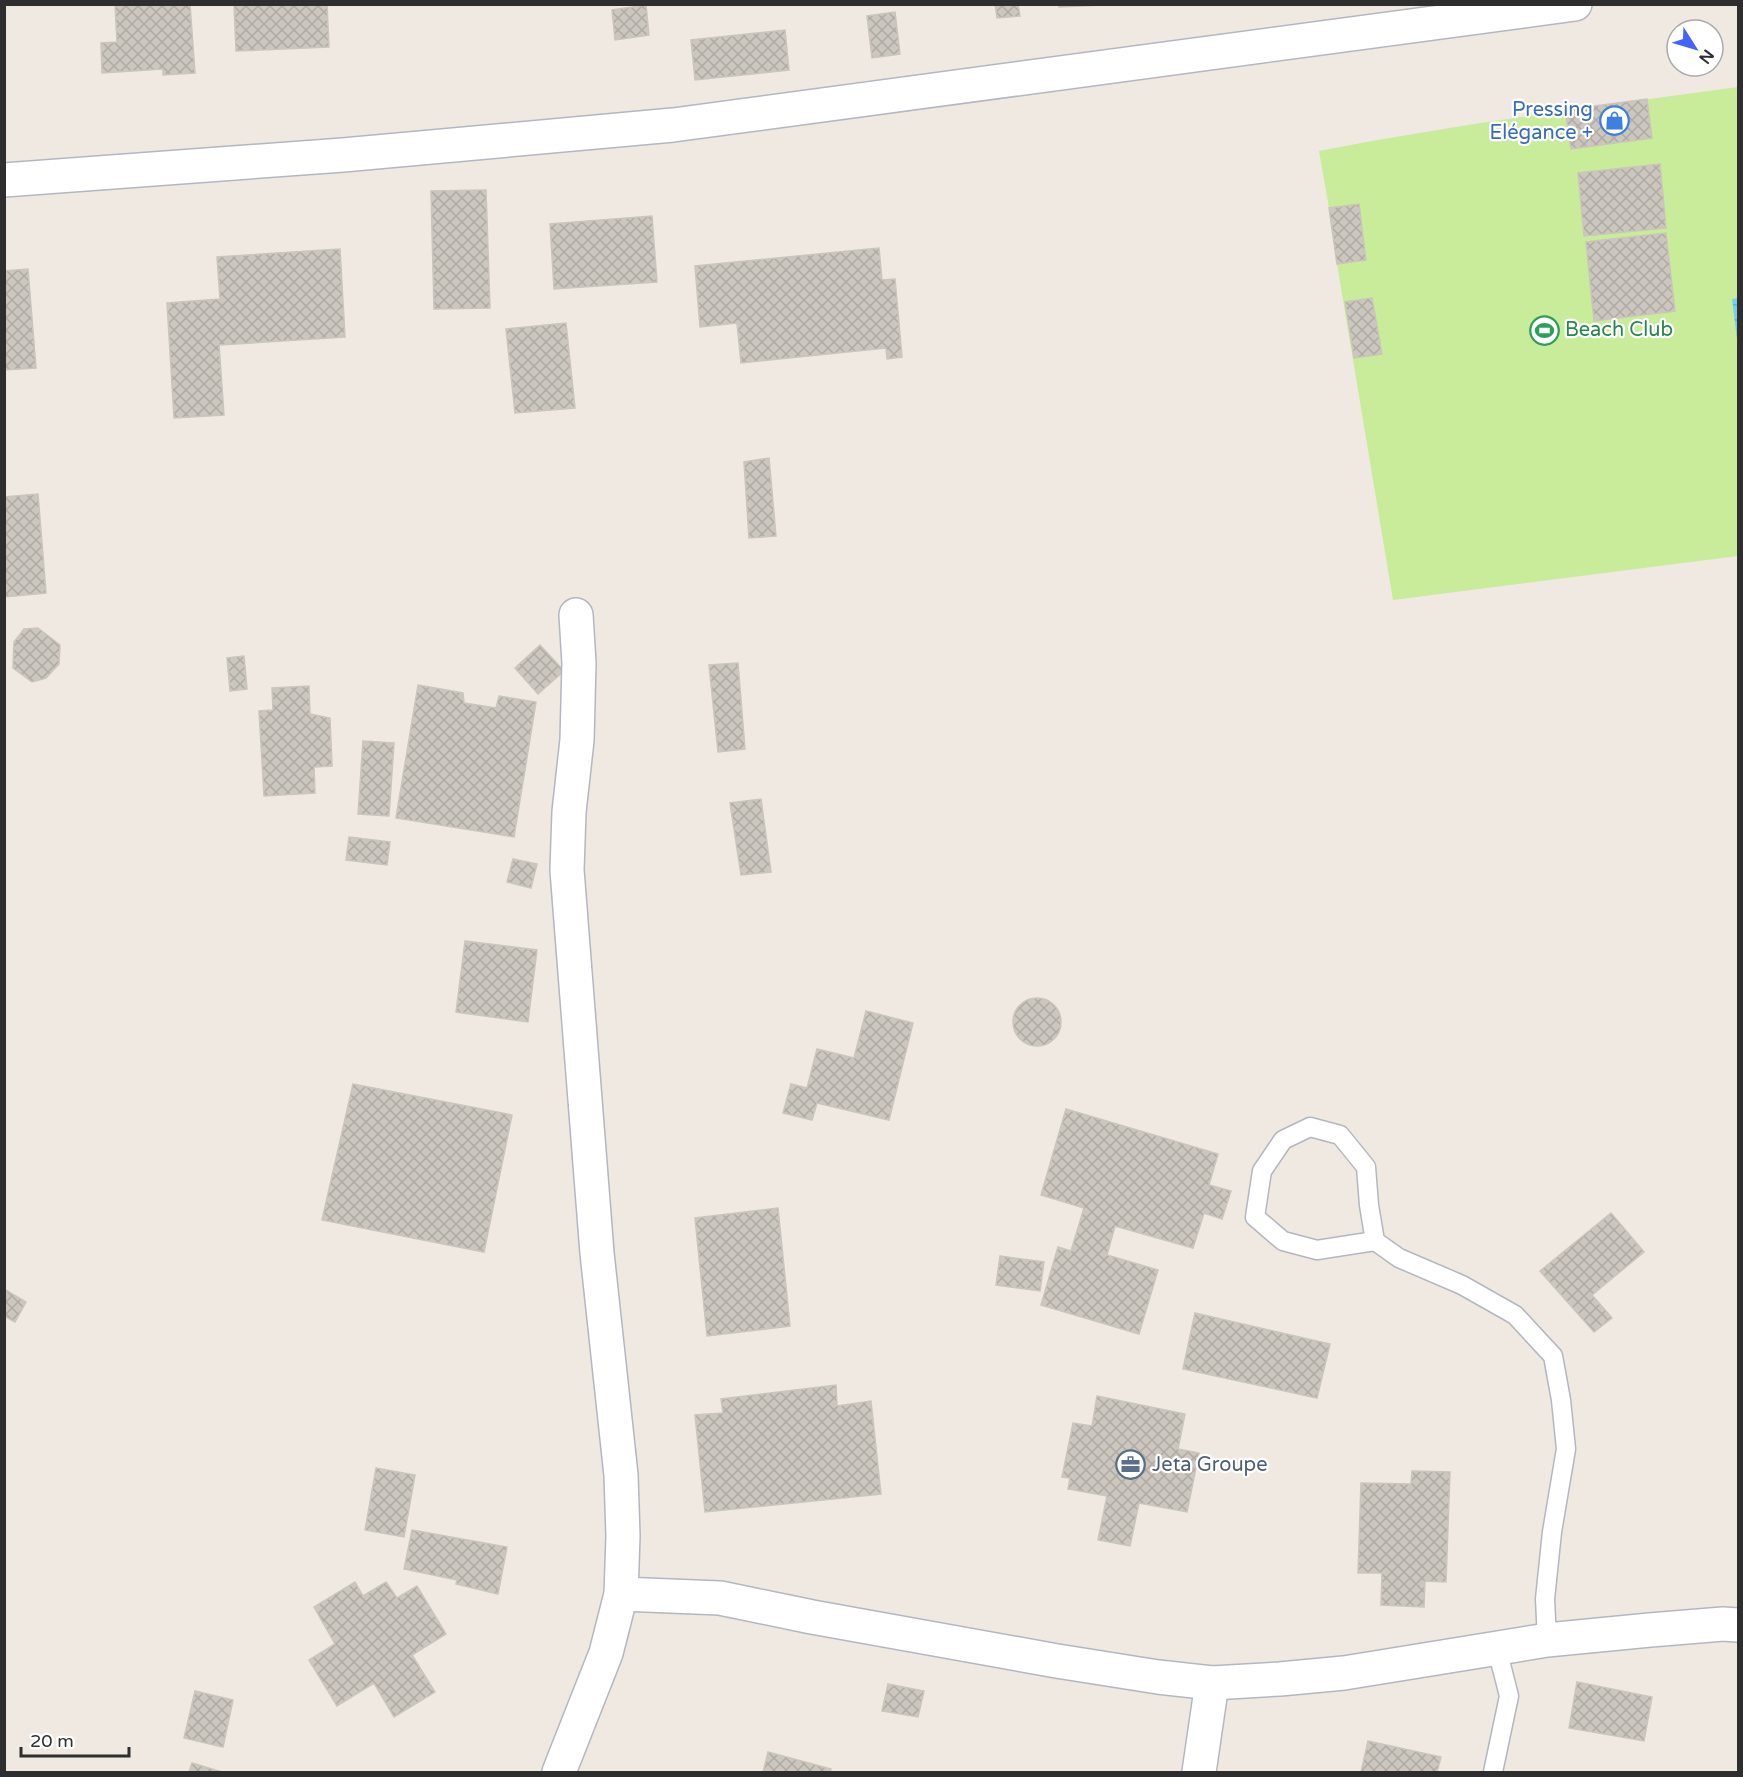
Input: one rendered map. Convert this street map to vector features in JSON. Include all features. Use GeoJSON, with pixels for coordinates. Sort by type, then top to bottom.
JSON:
{"type":"FeatureCollection","features":[{"type":"Feature","properties":{"kind":"street"},"geometry":{"type":"LineString","coordinates":[[4,180],[343,155],[673,125],[1575,4]]}},
{"type":"Feature","properties":{"kind":"street"},"geometry":{"type":"LineString","coordinates":[[559,1773],[606,1653],[621,1594],[623,1536],[621,1474],[597,1253],[567,870],[569,812],[578,718],[579,663],[576,615]]}},
{"type":"Feature","properties":{"kind":"street"},"geometry":{"type":"LineString","coordinates":[[621,1594],[720,1598],[812,1617],[1058,1661],[1212,1683],[1280,1680],[1344,1673],[1546,1640],[1692,1626],[1738,1625]]}},
{"type":"Feature","properties":{"kind":"street"},"geometry":{"type":"LineString","coordinates":[[1199,1773],[1212,1683]]}},
{"type":"Feature","properties":{"kind":"lane"},"geometry":{"type":"LineString","coordinates":[[1375,1241],[1366,1167],[1340,1135],[1310,1127],[1282,1140],[1262,1171],[1255,1217],[1283,1241],[1317,1250],[1375,1241],[1400,1258],[1462,1285],[1515,1315],[1553,1356],[1561,1400],[1566,1449],[1552,1532],[1546,1588],[1546,1640]]}},
{"type":"Feature","properties":{"kind":"lane"},"geometry":{"type":"LineString","coordinates":[[1493,1773],[1509,1696],[1497,1649]]}},
{"type":"Feature","properties":{"kind":"green space","name":"Beach Club"},"geometry":{"type":"Polygon","coordinates":[[[1738,87],[1738,556],[1393,600],[1319,151],[1476,124],[1738,87]]]}},
{"type":"Feature","properties":{"kind":"water"},"geometry":{"type":"Polygon","coordinates":[[[1738,298],[1738,347],[1732,299],[1738,298]]]}},
{"type":"Feature","properties":{"kind":"building"},"geometry":{"type":"Polygon","coordinates":[[[115,4],[190,4],[195,73],[163,75],[163,69],[102,73],[101,43],[117,42],[115,4]]]}},
{"type":"Feature","properties":{"kind":"building"},"geometry":{"type":"Polygon","coordinates":[[[234,4],[327,4],[329,47],[236,51],[234,4]]]}},
{"type":"Feature","properties":{"kind":"building"},"geometry":{"type":"Polygon","coordinates":[[[995,4],[1018,4],[1020,16],[997,18],[995,4]]]}},
{"type":"Feature","properties":{"kind":"building"},"geometry":{"type":"Polygon","coordinates":[[[1059,4],[1103,4],[1103,5],[1059,7],[1059,4]]]}},
{"type":"Feature","properties":{"kind":"building"},"geometry":{"type":"Polygon","coordinates":[[[646,5],[649,35],[615,40],[612,10],[646,5]]]}},
{"type":"Feature","properties":{"kind":"building"},"geometry":{"type":"Polygon","coordinates":[[[895,12],[900,54],[872,58],[867,16],[895,12]]]}},
{"type":"Feature","properties":{"kind":"building"},"geometry":{"type":"Polygon","coordinates":[[[785,30],[789,70],[695,80],[691,40],[785,30]]]}},
{"type":"Feature","properties":{"kind":"building"},"geometry":{"type":"Polygon","coordinates":[[[1647,99],[1652,138],[1571,149],[1565,110],[1647,99]]]}},
{"type":"Feature","properties":{"kind":"building"},"geometry":{"type":"Polygon","coordinates":[[[1660,164],[1666,228],[1584,236],[1578,173],[1660,164]]]}},
{"type":"Feature","properties":{"kind":"building"},"geometry":{"type":"Polygon","coordinates":[[[486,190],[490,308],[434,309],[431,191],[486,190]]]}},
{"type":"Feature","properties":{"kind":"building"},"geometry":{"type":"Polygon","coordinates":[[[1359,204],[1366,260],[1337,264],[1329,208],[1359,204]]]}},
{"type":"Feature","properties":{"kind":"building"},"geometry":{"type":"Polygon","coordinates":[[[652,216],[657,282],[554,289],[550,224],[652,216]]]}},
{"type":"Feature","properties":{"kind":"building"},"geometry":{"type":"Polygon","coordinates":[[[1666,233],[1675,311],[1594,321],[1586,242],[1666,233]]]}},
{"type":"Feature","properties":{"kind":"building"},"geometry":{"type":"Polygon","coordinates":[[[879,248],[882,280],[895,279],[902,357],[887,359],[886,348],[741,363],[737,323],[700,327],[695,266],[879,248]]]}},
{"type":"Feature","properties":{"kind":"building"},"geometry":{"type":"Polygon","coordinates":[[[340,249],[345,337],[219,345],[224,415],[174,418],[167,303],[220,299],[217,257],[340,249]]]}},
{"type":"Feature","properties":{"kind":"building"},"geometry":{"type":"Polygon","coordinates":[[[28,269],[36,368],[4,370],[4,271],[28,269]]]}},
{"type":"Feature","properties":{"kind":"building"},"geometry":{"type":"Polygon","coordinates":[[[1372,298],[1382,354],[1354,358],[1345,302],[1372,298]]]}},
{"type":"Feature","properties":{"kind":"building"},"geometry":{"type":"Polygon","coordinates":[[[566,323],[575,408],[515,413],[506,329],[566,323]]]}},
{"type":"Feature","properties":{"kind":"building"},"geometry":{"type":"Polygon","coordinates":[[[769,458],[776,536],[749,538],[744,462],[769,458]]]}},
{"type":"Feature","properties":{"kind":"building"},"geometry":{"type":"Polygon","coordinates":[[[38,494],[46,593],[4,597],[4,497],[38,494]]]}},
{"type":"Feature","properties":{"kind":"building"},"geometry":{"type":"Polygon","coordinates":[[[38,628],[60,645],[59,664],[46,678],[32,682],[13,668],[14,642],[24,629],[38,628]]]}},
{"type":"Feature","properties":{"kind":"building"},"geometry":{"type":"Polygon","coordinates":[[[540,645],[564,671],[538,694],[515,668],[540,645]]]}},
{"type":"Feature","properties":{"kind":"building"},"geometry":{"type":"Polygon","coordinates":[[[244,656],[247,689],[230,691],[227,658],[244,656]]]}},
{"type":"Feature","properties":{"kind":"building"},"geometry":{"type":"Polygon","coordinates":[[[738,663],[745,749],[718,752],[709,665],[738,663]]]}},
{"type":"Feature","properties":{"kind":"building"},"geometry":{"type":"Polygon","coordinates":[[[418,685],[463,693],[464,703],[496,708],[499,696],[536,702],[514,837],[396,818],[418,685]]]}},
{"type":"Feature","properties":{"kind":"building"},"geometry":{"type":"Polygon","coordinates":[[[309,686],[310,714],[330,718],[332,766],[314,767],[315,793],[264,796],[259,711],[273,710],[272,688],[309,686]]]}},
{"type":"Feature","properties":{"kind":"building"},"geometry":{"type":"Polygon","coordinates":[[[363,741],[394,743],[389,816],[358,814],[363,741]]]}},
{"type":"Feature","properties":{"kind":"building"},"geometry":{"type":"Polygon","coordinates":[[[761,799],[771,872],[741,875],[730,803],[761,799]]]}},
{"type":"Feature","properties":{"kind":"building"},"geometry":{"type":"Polygon","coordinates":[[[349,837],[390,842],[387,865],[346,860],[349,837]]]}},
{"type":"Feature","properties":{"kind":"building"},"geometry":{"type":"Polygon","coordinates":[[[513,859],[537,864],[531,888],[507,882],[513,859]]]}},
{"type":"Feature","properties":{"kind":"building"},"geometry":{"type":"Polygon","coordinates":[[[465,941],[537,950],[528,1022],[456,1012],[465,941]]]}},
{"type":"Feature","properties":{"kind":"building"},"geometry":{"type":"Polygon","coordinates":[[[1032,998],[1042,998],[1057,1008],[1061,1022],[1057,1036],[1051,1042],[1042,1046],[1032,1046],[1017,1036],[1013,1027],[1013,1017],[1023,1002],[1032,998]]]}},
{"type":"Feature","properties":{"kind":"building"},"geometry":{"type":"Polygon","coordinates":[[[866,1011],[913,1023],[889,1120],[817,1103],[812,1120],[783,1113],[791,1084],[807,1088],[817,1049],[854,1058],[866,1011]]]}},
{"type":"Feature","properties":{"kind":"building"},"geometry":{"type":"Polygon","coordinates":[[[353,1084],[512,1115],[484,1252],[322,1220],[353,1084]]]}},
{"type":"Feature","properties":{"kind":"building"},"geometry":{"type":"Polygon","coordinates":[[[1066,1109],[1218,1154],[1209,1185],[1231,1191],[1222,1219],[1204,1213],[1193,1248],[1115,1226],[1107,1255],[1158,1270],[1139,1334],[1041,1305],[1058,1247],[1071,1251],[1084,1208],[1041,1195],[1066,1109]]]}},
{"type":"Feature","properties":{"kind":"building"},"geometry":{"type":"Polygon","coordinates":[[[778,1208],[790,1326],[707,1336],[695,1218],[778,1208]]]}},
{"type":"Feature","properties":{"kind":"building"},"geometry":{"type":"Polygon","coordinates":[[[1611,1213],[1644,1252],[1592,1295],[1612,1318],[1594,1332],[1540,1271],[1611,1213]]]}},
{"type":"Feature","properties":{"kind":"building"},"geometry":{"type":"Polygon","coordinates":[[[1000,1256],[1044,1262],[1040,1291],[996,1285],[1000,1256]]]}},
{"type":"Feature","properties":{"kind":"building"},"geometry":{"type":"Polygon","coordinates":[[[4,1289],[26,1302],[15,1322],[4,1316],[4,1289]]]}},
{"type":"Feature","properties":{"kind":"building"},"geometry":{"type":"Polygon","coordinates":[[[1195,1313],[1330,1344],[1317,1398],[1183,1369],[1195,1313]]]}},
{"type":"Feature","properties":{"kind":"building"},"geometry":{"type":"Polygon","coordinates":[[[836,1385],[837,1406],[871,1401],[881,1494],[705,1512],[695,1415],[723,1413],[721,1399],[836,1385]]]}},
{"type":"Feature","properties":{"kind":"building","name":"Jeta Groupe"},"geometry":{"type":"Polygon","coordinates":[[[1097,1396],[1185,1414],[1178,1449],[1199,1453],[1187,1512],[1139,1503],[1130,1546],[1098,1540],[1107,1496],[1068,1489],[1070,1478],[1062,1477],[1073,1423],[1092,1426],[1097,1396]]]}},
{"type":"Feature","properties":{"kind":"building"},"geometry":{"type":"Polygon","coordinates":[[[376,1468],[415,1475],[404,1537],[365,1530],[376,1468]]]}},
{"type":"Feature","properties":{"kind":"building"},"geometry":{"type":"Polygon","coordinates":[[[1412,1471],[1450,1472],[1446,1582],[1425,1581],[1424,1607],[1381,1605],[1382,1573],[1358,1573],[1361,1483],[1411,1484],[1412,1471]]]}},
{"type":"Feature","properties":{"kind":"building"},"geometry":{"type":"Polygon","coordinates":[[[412,1530],[507,1547],[498,1594],[456,1584],[457,1580],[404,1569],[412,1530]]]}},
{"type":"Feature","properties":{"kind":"building"},"geometry":{"type":"Polygon","coordinates":[[[355,1582],[363,1596],[386,1582],[397,1598],[417,1586],[446,1634],[412,1655],[435,1692],[394,1717],[374,1683],[337,1706],[309,1660],[335,1644],[314,1607],[355,1582]]]}},
{"type":"Feature","properties":{"kind":"building"},"geometry":{"type":"Polygon","coordinates":[[[1577,1682],[1652,1697],[1644,1741],[1569,1728],[1577,1682]]]}},
{"type":"Feature","properties":{"kind":"building"},"geometry":{"type":"Polygon","coordinates":[[[888,1684],[924,1691],[918,1717],[882,1711],[888,1684]]]}},
{"type":"Feature","properties":{"kind":"building"},"geometry":{"type":"Polygon","coordinates":[[[195,1691],[233,1700],[223,1747],[184,1738],[195,1691]]]}},
{"type":"Feature","properties":{"kind":"building"},"geometry":{"type":"Polygon","coordinates":[[[1368,1741],[1441,1757],[1437,1772],[1361,1772],[1368,1741]]]}},
{"type":"Feature","properties":{"kind":"building"},"geometry":{"type":"Polygon","coordinates":[[[768,1752],[831,1769],[830,1772],[763,1772],[768,1752]]]}},
{"type":"Feature","properties":{"kind":"building"},"geometry":{"type":"Polygon","coordinates":[[[192,1763],[222,1772],[189,1772],[192,1763]]]}},
{"type":"Feature","properties":{"kind":"place","name":"Pressing Elégance +"},"geometry":{"type":"Point","coordinates":[1614,121]}},
{"type":"Feature","properties":{"kind":"place","name":"Beach Club"},"geometry":{"type":"Point","coordinates":[1544,330]}},
{"type":"Feature","properties":{"kind":"place","name":"Jeta Groupe"},"geometry":{"type":"Point","coordinates":[1131,1465]}}]}
